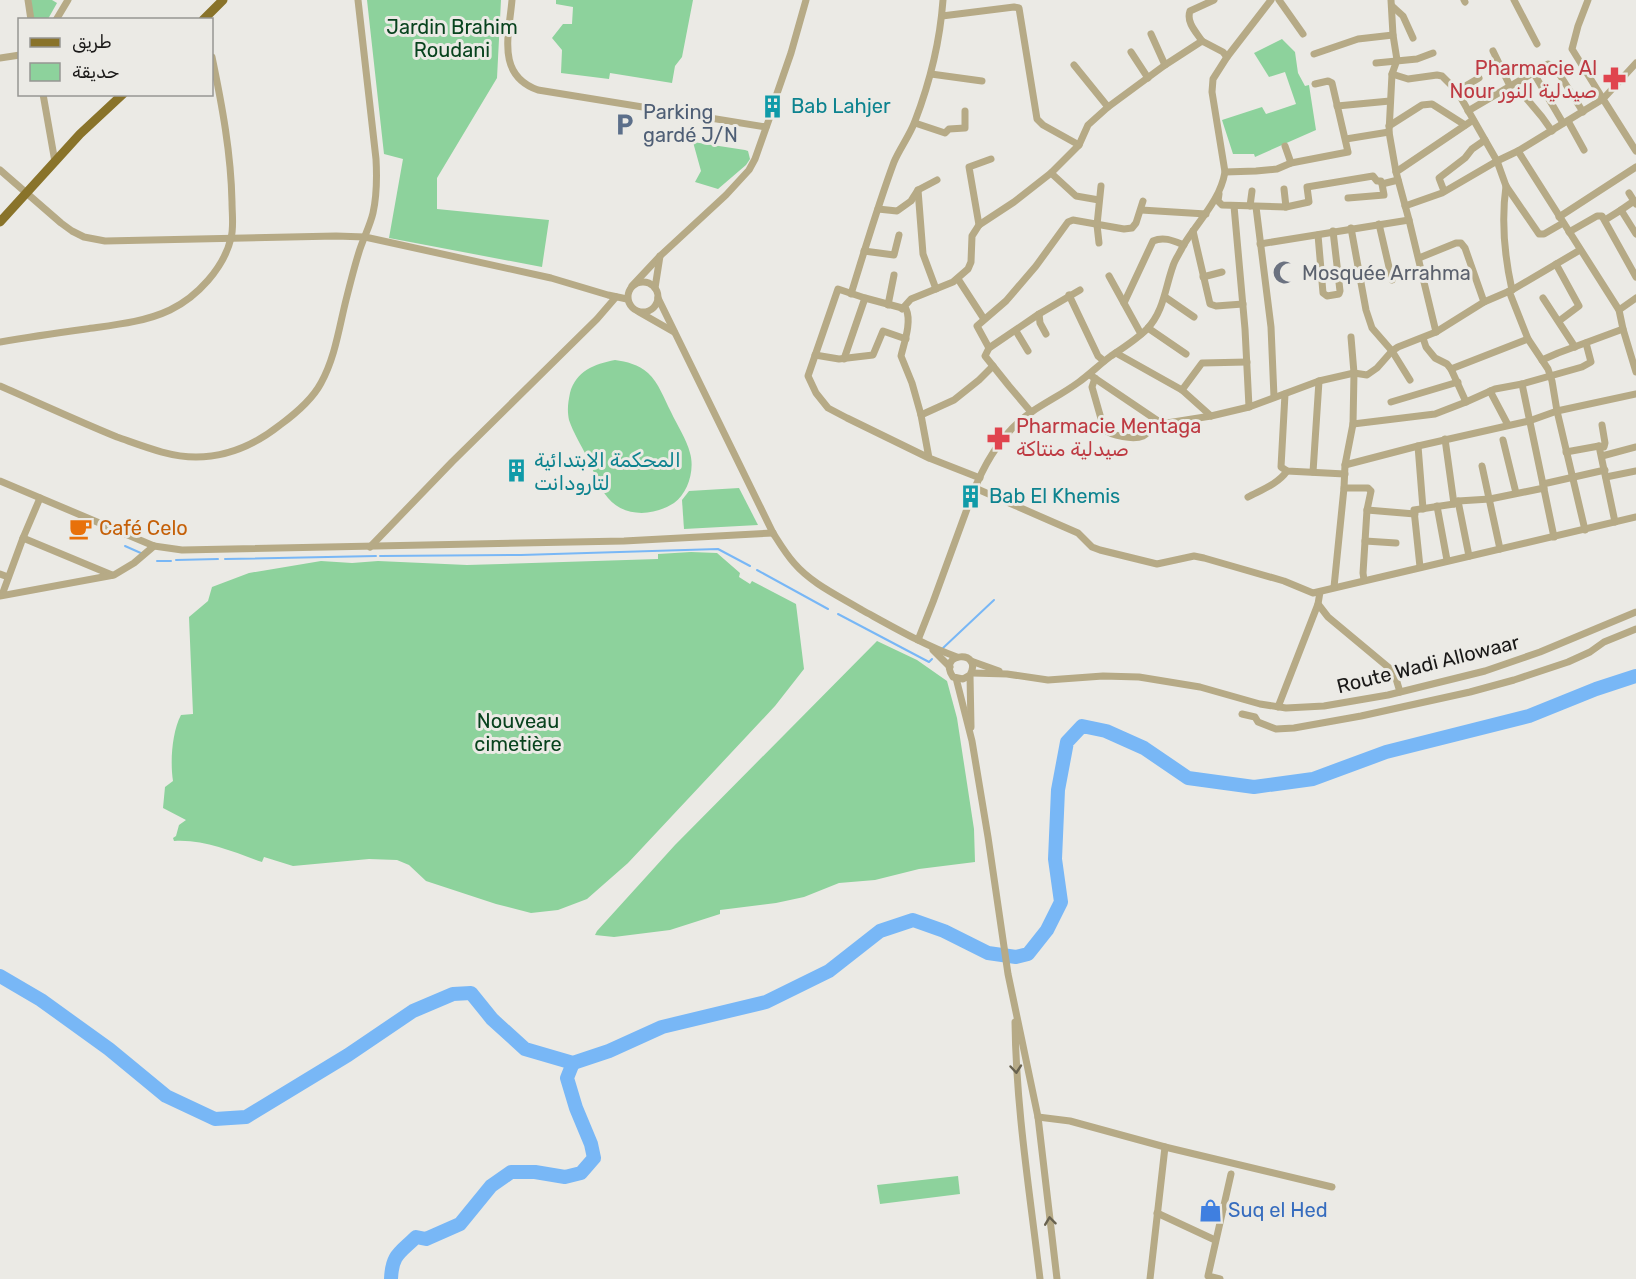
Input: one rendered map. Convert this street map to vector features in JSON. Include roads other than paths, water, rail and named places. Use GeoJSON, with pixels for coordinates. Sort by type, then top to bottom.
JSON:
{"type":"FeatureCollection","features":[{"type":"Feature","properties":{"kind":"main road"},"geometry":{"type":"LineString","coordinates":[[205,18],[223,0]]}},
{"type":"Feature","properties":{"kind":"main road"},"geometry":{"type":"LineString","coordinates":[[0,222],[80,134],[121,96]]}},
{"type":"Feature","properties":{"kind":"street"},"geometry":{"type":"LineString","coordinates":[[28,0],[31,18]]}},
{"type":"Feature","properties":{"kind":"street"},"geometry":{"type":"LineString","coordinates":[[57,18],[68,0]]}},
{"type":"Feature","properties":{"kind":"street"},"geometry":{"type":"LineString","coordinates":[[0,386],[88,425],[148,448],[170,454],[196,457],[214,456],[243,448],[270,433],[306,403],[320,386],[332,357],[359,251],[373,214],[377,183],[358,0]]}},
{"type":"Feature","properties":{"kind":"street"},"geometry":{"type":"LineString","coordinates":[[512,0],[508,59],[516,76],[528,86],[538,90],[766,127]]}},
{"type":"Feature","properties":{"kind":"street"},"geometry":{"type":"LineString","coordinates":[[675,332],[632,308],[627,299],[628,293],[660,256],[749,171],[773,106],[806,0]]}},
{"type":"Feature","properties":{"kind":"street"},"geometry":{"type":"LineString","coordinates":[[851,294],[895,159],[915,123],[931,74],[943,0]]}},
{"type":"Feature","properties":{"kind":"street"},"geometry":{"type":"LineString","coordinates":[[1214,0],[1190,11],[1189,21],[1202,41],[1223,52],[1227,57]]}},
{"type":"Feature","properties":{"kind":"street"},"geometry":{"type":"LineString","coordinates":[[1271,0],[1213,79],[1225,172],[1218,201],[1222,206],[1286,207],[1309,202],[1307,188],[1373,176],[1377,181],[1381,181],[1384,195],[1348,198]]}},
{"type":"Feature","properties":{"kind":"street"},"geometry":{"type":"LineString","coordinates":[[1279,0],[1303,34]]}},
{"type":"Feature","properties":{"kind":"street"},"geometry":{"type":"LineString","coordinates":[[1515,0],[1537,44]]}},
{"type":"Feature","properties":{"kind":"street"},"geometry":{"type":"LineString","coordinates":[[1588,0],[1572,49],[1636,151]]}},
{"type":"Feature","properties":{"kind":"street"},"geometry":{"type":"LineString","coordinates":[[1392,3],[1393,36],[1397,60],[1392,74],[1389,129],[1397,176],[1436,332]]}},
{"type":"Feature","properties":{"kind":"street"},"geometry":{"type":"LineString","coordinates":[[1392,3],[1403,16],[1413,38]]}},
{"type":"Feature","properties":{"kind":"street"},"geometry":{"type":"LineString","coordinates":[[942,16],[1019,8],[1037,119],[1043,125],[1079,146]]}},
{"type":"Feature","properties":{"kind":"street"},"geometry":{"type":"LineString","coordinates":[[1151,34],[1166,65]]}},
{"type":"Feature","properties":{"kind":"street"},"geometry":{"type":"LineString","coordinates":[[1314,54],[1358,39],[1393,36]]}},
{"type":"Feature","properties":{"kind":"street"},"geometry":{"type":"LineString","coordinates":[[902,309],[911,299],[958,279],[970,266],[972,236],[979,225],[1014,202],[1051,173],[1079,146],[1088,125],[1108,107],[1202,41]]}},
{"type":"Feature","properties":{"kind":"street"},"geometry":{"type":"LineString","coordinates":[[1492,51],[1510,86]]}},
{"type":"Feature","properties":{"kind":"street"},"geometry":{"type":"LineString","coordinates":[[1131,52],[1148,78]]}},
{"type":"Feature","properties":{"kind":"street"},"geometry":{"type":"LineString","coordinates":[[1376,63],[1417,59],[1433,53]]}},
{"type":"Feature","properties":{"kind":"street"},"geometry":{"type":"LineString","coordinates":[[0,58],[18,55]]}},
{"type":"Feature","properties":{"kind":"street"},"geometry":{"type":"LineString","coordinates":[[0,342],[114,325],[154,316],[188,299],[203,286],[216,269],[231,238],[232,204],[228,147],[213,62]]}},
{"type":"Feature","properties":{"kind":"street"},"geometry":{"type":"LineString","coordinates":[[1405,206],[1444,191],[1583,112],[1603,99],[1636,63]]}},
{"type":"Feature","properties":{"kind":"street"},"geometry":{"type":"LineString","coordinates":[[1468,111],[1546,64],[1553,65],[1583,112]]}},
{"type":"Feature","properties":{"kind":"street"},"geometry":{"type":"LineString","coordinates":[[1074,65],[1108,107]]}},
{"type":"Feature","properties":{"kind":"street"},"geometry":{"type":"LineString","coordinates":[[1533,72],[1584,150]]}},
{"type":"Feature","properties":{"kind":"street"},"geometry":{"type":"LineString","coordinates":[[931,74],[982,81]]}},
{"type":"Feature","properties":{"kind":"street"},"geometry":{"type":"LineString","coordinates":[[1392,74],[1408,79],[1442,76],[1457,91],[1497,161],[1506,186],[1539,234],[1544,234],[1636,167]]}},
{"type":"Feature","properties":{"kind":"street"},"geometry":{"type":"LineString","coordinates":[[1457,91],[1479,78]]}},
{"type":"Feature","properties":{"kind":"street"},"geometry":{"type":"LineString","coordinates":[[1225,172],[1277,169],[1291,163],[1347,153],[1346,139],[1331,82],[1315,84]]}},
{"type":"Feature","properties":{"kind":"street"},"geometry":{"type":"LineString","coordinates":[[44,96],[55,162]]}},
{"type":"Feature","properties":{"kind":"street"},"geometry":{"type":"LineString","coordinates":[[1526,98],[1552,130]]}},
{"type":"Feature","properties":{"kind":"street"},"geometry":{"type":"LineString","coordinates":[[1337,106],[1390,101]]}},
{"type":"Feature","properties":{"kind":"street"},"geometry":{"type":"LineString","coordinates":[[1346,139],[1389,129],[1422,105],[1428,104],[1437,107],[1465,125]]}},
{"type":"Feature","properties":{"kind":"street"},"geometry":{"type":"LineString","coordinates":[[915,123],[945,134],[948,129],[965,128],[965,111]]}},
{"type":"Feature","properties":{"kind":"street"},"geometry":{"type":"LineString","coordinates":[[1382,184],[1397,176],[1473,120]]}},
{"type":"Feature","properties":{"kind":"street"},"geometry":{"type":"LineString","coordinates":[[1444,191],[1439,178],[1485,140]]}},
{"type":"Feature","properties":{"kind":"street"},"geometry":{"type":"LineString","coordinates":[[1285,146],[1291,163]]}},
{"type":"Feature","properties":{"kind":"street"},"geometry":{"type":"LineString","coordinates":[[1518,151],[1619,310],[1636,372]]}},
{"type":"Feature","properties":{"kind":"street"},"geometry":{"type":"LineString","coordinates":[[979,225],[969,167],[991,159]]}},
{"type":"Feature","properties":{"kind":"street"},"geometry":{"type":"LineString","coordinates":[[0,170],[61,223],[84,237],[105,241],[365,237],[551,278],[627,299]]}},
{"type":"Feature","properties":{"kind":"street"},"geometry":{"type":"LineString","coordinates":[[1051,173],[1076,195],[1099,200]]}},
{"type":"Feature","properties":{"kind":"street"},"geometry":{"type":"LineString","coordinates":[[878,209],[897,211],[911,201],[918,190],[937,180]]}},
{"type":"Feature","properties":{"kind":"street"},"geometry":{"type":"LineString","coordinates":[[1099,243],[1097,225],[1101,186]]}},
{"type":"Feature","properties":{"kind":"street"},"geometry":{"type":"LineString","coordinates":[[1506,186],[1502,223],[1511,290],[1528,339],[1551,376],[1584,530]]}},
{"type":"Feature","properties":{"kind":"street"},"geometry":{"type":"LineString","coordinates":[[1284,189],[1286,207]]}},
{"type":"Feature","properties":{"kind":"street"},"geometry":{"type":"LineString","coordinates":[[918,190],[923,254],[936,289]]}},
{"type":"Feature","properties":{"kind":"street"},"geometry":{"type":"LineString","coordinates":[[1252,191],[1271,327],[1274,397]]}},
{"type":"Feature","properties":{"kind":"street"},"geometry":{"type":"LineString","coordinates":[[1605,220],[1635,203],[1629,193]]}},
{"type":"Feature","properties":{"kind":"street"},"geometry":{"type":"LineString","coordinates":[[918,639],[973,494],[994,451],[1031,412],[1092,376],[1104,361],[1148,328],[1160,310],[1173,265],[1219,194]]}},
{"type":"Feature","properties":{"kind":"street"},"geometry":{"type":"LineString","coordinates":[[989,348],[977,327],[1006,301],[1036,266],[1068,222],[1072,220],[1124,229],[1132,228],[1136,223],[1143,201]]}},
{"type":"Feature","properties":{"kind":"street"},"geometry":{"type":"LineString","coordinates":[[1234,206],[1249,407]]}},
{"type":"Feature","properties":{"kind":"street"},"geometry":{"type":"LineString","coordinates":[[1141,210],[1206,214]]}},
{"type":"Feature","properties":{"kind":"street"},"geometry":{"type":"LineString","coordinates":[[1621,210],[1636,234]]}},
{"type":"Feature","properties":{"kind":"street"},"geometry":{"type":"LineString","coordinates":[[1569,232],[1597,216],[1602,216],[1635,272]]}},
{"type":"Feature","properties":{"kind":"street"},"geometry":{"type":"LineString","coordinates":[[1260,244],[1409,220]]}},
{"type":"Feature","properties":{"kind":"street"},"geometry":{"type":"LineString","coordinates":[[1379,224],[1392,280]]}},
{"type":"Feature","properties":{"kind":"street"},"geometry":{"type":"LineString","coordinates":[[1351,228],[1366,310],[1372,328],[1392,351],[1410,380]]}},
{"type":"Feature","properties":{"kind":"street"},"geometry":{"type":"LineString","coordinates":[[1193,231],[1210,304],[1212,306],[1243,304]]}},
{"type":"Feature","properties":{"kind":"street"},"geometry":{"type":"LineString","coordinates":[[1318,235],[1323,293],[1327,296],[1339,294],[1333,231]]}},
{"type":"Feature","properties":{"kind":"street"},"geometry":{"type":"LineString","coordinates":[[864,251],[894,255],[899,235]]}},
{"type":"Feature","properties":{"kind":"street"},"geometry":{"type":"LineString","coordinates":[[1124,303],[1154,242],[1161,238],[1184,245]]}},
{"type":"Feature","properties":{"kind":"street"},"geometry":{"type":"LineString","coordinates":[[1419,258],[1461,243],[1465,248],[1484,302]]}},
{"type":"Feature","properties":{"kind":"street"},"geometry":{"type":"LineString","coordinates":[[1092,376],[1158,421],[1167,423],[1249,407],[1319,381],[1354,374],[1366,375],[1372,372],[1392,351],[1436,332],[1484,302],[1511,290],[1580,250]]}},
{"type":"Feature","properties":{"kind":"street"},"geometry":{"type":"LineString","coordinates":[[660,256],[655,288],[658,298],[773,533],[785,552],[807,576],[837,596],[932,648],[971,661],[973,667],[971,674],[972,741]]}},
{"type":"Feature","properties":{"kind":"street"},"geometry":{"type":"LineString","coordinates":[[1556,264],[1579,306],[1559,321]]}},
{"type":"Feature","properties":{"kind":"street"},"geometry":{"type":"LineString","coordinates":[[1203,277],[1222,272]]}},
{"type":"Feature","properties":{"kind":"street"},"geometry":{"type":"LineString","coordinates":[[888,305],[894,275]]}},
{"type":"Feature","properties":{"kind":"street"},"geometry":{"type":"LineString","coordinates":[[1109,276],[1141,334]]}},
{"type":"Feature","properties":{"kind":"street"},"geometry":{"type":"LineString","coordinates":[[958,279],[984,319]]}},
{"type":"Feature","properties":{"kind":"street"},"geometry":{"type":"LineString","coordinates":[[632,286],[638,282],[644,282],[655,288]]}},
{"type":"Feature","properties":{"kind":"street"},"geometry":{"type":"LineString","coordinates":[[929,458],[921,415],[901,356],[906,339],[908,314],[906,309],[838,289],[808,373],[808,378],[822,402],[828,408],[847,418],[929,458],[980,477]]}},
{"type":"Feature","properties":{"kind":"street"},"geometry":{"type":"LineString","coordinates":[[1031,412],[985,356],[989,348],[1080,290]]}},
{"type":"Feature","properties":{"kind":"street"},"geometry":{"type":"LineString","coordinates":[[1069,296],[1098,356],[1104,361]]}},
{"type":"Feature","properties":{"kind":"street"},"geometry":{"type":"LineString","coordinates":[[370,547],[452,462],[597,319],[616,297]]}},
{"type":"Feature","properties":{"kind":"street"},"geometry":{"type":"LineString","coordinates":[[1165,297],[1194,317]]}},
{"type":"Feature","properties":{"kind":"street"},"geometry":{"type":"LineString","coordinates":[[637,311],[643,312],[654,308],[658,298]]}},
{"type":"Feature","properties":{"kind":"street"},"geometry":{"type":"LineString","coordinates":[[844,359],[865,298]]}},
{"type":"Feature","properties":{"kind":"street"},"geometry":{"type":"LineString","coordinates":[[1543,298],[1575,347]]}},
{"type":"Feature","properties":{"kind":"street"},"geometry":{"type":"LineString","coordinates":[[1619,310],[1636,298]]}},
{"type":"Feature","properties":{"kind":"street"},"geometry":{"type":"LineString","coordinates":[[1039,314],[1040,323],[1046,334]]}},
{"type":"Feature","properties":{"kind":"street"},"geometry":{"type":"LineString","coordinates":[[1148,328],[1185,354]]}},
{"type":"Feature","properties":{"kind":"street"},"geometry":{"type":"LineString","coordinates":[[1542,360],[1623,329]]}},
{"type":"Feature","properties":{"kind":"street"},"geometry":{"type":"LineString","coordinates":[[815,355],[844,359],[874,354],[883,331],[906,339]]}},
{"type":"Feature","properties":{"kind":"street"},"geometry":{"type":"LineString","coordinates":[[1016,331],[1028,351]]}},
{"type":"Feature","properties":{"kind":"street"},"geometry":{"type":"LineString","coordinates":[[1334,587],[1345,465],[1353,424],[1354,374],[1351,337]]}},
{"type":"Feature","properties":{"kind":"street"},"geometry":{"type":"LineString","coordinates":[[1423,338],[1426,347],[1435,358],[1447,364],[1451,369],[1466,402]]}},
{"type":"Feature","properties":{"kind":"street"},"geometry":{"type":"LineString","coordinates":[[1451,369],[1528,339]]}},
{"type":"Feature","properties":{"kind":"street"},"geometry":{"type":"LineString","coordinates":[[1353,424],[1427,416],[1466,402],[1490,390],[1522,384],[1591,363],[1586,343]]}},
{"type":"Feature","properties":{"kind":"street"},"geometry":{"type":"LineString","coordinates":[[1116,353],[1182,390],[1211,416]]}},
{"type":"Feature","properties":{"kind":"street"},"geometry":{"type":"LineString","coordinates":[[1182,390],[1202,363],[1247,362]]}},
{"type":"Feature","properties":{"kind":"street"},"geometry":{"type":"LineString","coordinates":[[921,415],[954,400],[979,381],[993,366]]}},
{"type":"Feature","properties":{"kind":"street"},"geometry":{"type":"LineString","coordinates":[[1092,376],[1092,387],[1106,432],[1139,438],[1147,434],[1158,421]]}},
{"type":"Feature","properties":{"kind":"street"},"geometry":{"type":"LineString","coordinates":[[1313,472],[1319,381]]}},
{"type":"Feature","properties":{"kind":"street"},"geometry":{"type":"LineString","coordinates":[[1390,402],[1458,382]]}},
{"type":"Feature","properties":{"kind":"street"},"geometry":{"type":"LineString","coordinates":[[1522,384],[1554,537]]}},
{"type":"Feature","properties":{"kind":"street"},"geometry":{"type":"LineString","coordinates":[[1490,390],[1508,425]]}},
{"type":"Feature","properties":{"kind":"street"},"geometry":{"type":"LineString","coordinates":[[1286,394],[1281,467],[1287,471],[1345,474]]}},
{"type":"Feature","properties":{"kind":"street"},"geometry":{"type":"LineString","coordinates":[[1345,465],[1529,421],[1557,411],[1636,394]]}},
{"type":"Feature","properties":{"kind":"street"},"geometry":{"type":"LineString","coordinates":[[1566,452],[1604,447],[1602,425]]}},
{"type":"Feature","properties":{"kind":"street"},"geometry":{"type":"LineString","coordinates":[[1445,440],[1469,556]]}},
{"type":"Feature","properties":{"kind":"street"},"geometry":{"type":"LineString","coordinates":[[1503,440],[1516,493]]}},
{"type":"Feature","properties":{"kind":"street"},"geometry":{"type":"LineString","coordinates":[[1418,446],[1423,509]]}},
{"type":"Feature","properties":{"kind":"street"},"geometry":{"type":"LineString","coordinates":[[1599,446],[1615,522]]}},
{"type":"Feature","properties":{"kind":"street"},"geometry":{"type":"LineString","coordinates":[[1602,456],[1636,447]]}},
{"type":"Feature","properties":{"kind":"street"},"geometry":{"type":"LineString","coordinates":[[1482,466],[1500,549]]}},
{"type":"Feature","properties":{"kind":"street"},"geometry":{"type":"LineString","coordinates":[[1248,497],[1283,477],[1287,471]]}},
{"type":"Feature","properties":{"kind":"street"},"geometry":{"type":"LineString","coordinates":[[1420,567],[1414,510],[1456,502],[1490,499],[1573,477],[1636,471]]}},
{"type":"Feature","properties":{"kind":"street"},"geometry":{"type":"LineString","coordinates":[[0,481],[154,546],[182,550],[624,541],[773,533]]}},
{"type":"Feature","properties":{"kind":"street"},"geometry":{"type":"LineString","coordinates":[[1344,488],[1371,490],[1367,510],[1363,573],[1365,580]]}},
{"type":"Feature","properties":{"kind":"street"},"geometry":{"type":"LineString","coordinates":[[973,494],[1078,533],[1092,547],[1100,550],[1157,564],[1194,556],[1204,558],[1284,581],[1309,592],[1320,592],[1447,560],[1636,517]]}},
{"type":"Feature","properties":{"kind":"street"},"geometry":{"type":"LineString","coordinates":[[1,595],[40,498]]}},
{"type":"Feature","properties":{"kind":"street"},"geometry":{"type":"LineString","coordinates":[[1437,506],[1447,560]]}},
{"type":"Feature","properties":{"kind":"street"},"geometry":{"type":"LineString","coordinates":[[1367,510],[1415,514]]}},
{"type":"Feature","properties":{"kind":"street"},"geometry":{"type":"LineString","coordinates":[[23,538],[114,575]]}},
{"type":"Feature","properties":{"kind":"street"},"geometry":{"type":"LineString","coordinates":[[1365,541],[1396,543]]}},
{"type":"Feature","properties":{"kind":"street"},"geometry":{"type":"LineString","coordinates":[[1,595],[114,575],[134,563],[154,546]]}},
{"type":"Feature","properties":{"kind":"street"},"geometry":{"type":"LineString","coordinates":[[0,574],[9,577]]}},
{"type":"Feature","properties":{"kind":"street"},"geometry":{"type":"LineString","coordinates":[[1278,707],[1318,604],[1320,592]]}},
{"type":"Feature","properties":{"kind":"street"},"geometry":{"type":"LineString","coordinates":[[1318,604],[1328,617],[1394,672],[1400,692]]}},
{"type":"Feature","properties":{"kind":"street","name":"Route Wadi Allowaar"},"geometry":{"type":"LineString","coordinates":[[971,674],[1007,674],[1048,680],[1103,676],[1139,677],[1200,687],[1278,707],[1324,706],[1400,692],[1485,671],[1540,652],[1636,612]]}},
{"type":"Feature","properties":{"kind":"street"},"geometry":{"type":"LineString","coordinates":[[1242,714],[1255,717],[1258,722],[1276,729],[1294,728],[1419,704],[1470,692],[1557,665],[1590,652],[1605,642],[1636,629]]}},
{"type":"Feature","properties":{"kind":"street"},"geometry":{"type":"LineString","coordinates":[[932,648],[950,667],[952,675],[956,678],[972,741],[1008,974],[1038,1117],[1057,1279]]}},
{"type":"Feature","properties":{"kind":"street"},"geometry":{"type":"LineString","coordinates":[[950,667],[951,662],[957,657]]}},
{"type":"Feature","properties":{"kind":"street","name":"Route Wadi Allowaar"},"geometry":{"type":"LineString","coordinates":[[971,661],[1007,674]]}},
{"type":"Feature","properties":{"kind":"street"},"geometry":{"type":"LineString","coordinates":[[956,678],[963,679],[971,674]]}},
{"type":"Feature","properties":{"kind":"street"},"geometry":{"type":"LineString","coordinates":[[1015,1011],[1015,1055],[1040,1279]]}},
{"type":"Feature","properties":{"kind":"street"},"geometry":{"type":"LineString","coordinates":[[1038,1117],[1070,1121],[1165,1147],[1332,1187]]}},
{"type":"Feature","properties":{"kind":"street"},"geometry":{"type":"LineString","coordinates":[[1150,1279],[1165,1147]]}},
{"type":"Feature","properties":{"kind":"street"},"geometry":{"type":"LineString","coordinates":[[1220,1278],[1208,1276],[1231,1174]]}},
{"type":"Feature","properties":{"kind":"street"},"geometry":{"type":"LineString","coordinates":[[1157,1213],[1215,1240]]}},
{"type":"Feature","properties":{"kind":"waterway"},"geometry":{"type":"LineString","coordinates":[[125,546],[143,554]]}},
{"type":"Feature","properties":{"kind":"waterway"},"geometry":{"type":"LineString","coordinates":[[380,556],[521,555],[718,549],[750,566]]}},
{"type":"Feature","properties":{"kind":"waterway"},"geometry":{"type":"LineString","coordinates":[[225,559],[376,556]]}},
{"type":"Feature","properties":{"kind":"waterway"},"geometry":{"type":"LineString","coordinates":[[176,560],[218,559]]}},
{"type":"Feature","properties":{"kind":"waterway"},"geometry":{"type":"LineString","coordinates":[[157,561],[171,561]]}},
{"type":"Feature","properties":{"kind":"waterway"},"geometry":{"type":"LineString","coordinates":[[757,570],[828,609]]}},
{"type":"Feature","properties":{"kind":"waterway"},"geometry":{"type":"LineString","coordinates":[[943,648],[994,600]]}},
{"type":"Feature","properties":{"kind":"waterway"},"geometry":{"type":"LineString","coordinates":[[838,614],[929,662],[932,659]]}},
{"type":"Feature","properties":{"kind":"waterway"},"geometry":{"type":"LineString","coordinates":[[0,976],[41,1000],[109,1049],[166,1096],[215,1119],[246,1117],[348,1055],[413,1011],[453,994],[471,993],[492,1019],[525,1049],[573,1063],[609,1051],[662,1027],[766,1002],[829,971],[880,931],[913,920],[944,931],[988,953],[1016,957],[1028,954],[1047,930],[1061,902],[1055,859],[1058,790],[1067,742],[1082,726],[1106,731],[1144,748],[1188,778],[1254,787],[1313,779],[1386,752],[1529,716],[1596,689],[1636,676]]}},
{"type":"Feature","properties":{"kind":"waterway"},"geometry":{"type":"LineString","coordinates":[[391,1279],[395,1259],[416,1237],[426,1239],[460,1224],[491,1186],[511,1172],[535,1172],[565,1177],[581,1173],[594,1158],[567,1078],[573,1063]]}},
{"type":"Feature","properties":{"kind":"place","name":"Pharmacie Al Nour صيدلية النور"},"geometry":{"type":"Point","coordinates":[1615,79]}},
{"type":"Feature","properties":{"kind":"place","name":"Bab Lahjer"},"geometry":{"type":"Point","coordinates":[773,106]}},
{"type":"Feature","properties":{"kind":"place","name":"Parking gardé J/N"},"geometry":{"type":"Point","coordinates":[625,124]}},
{"type":"Feature","properties":{"kind":"place","name":"Mosquée Arrahma"},"geometry":{"type":"Point","coordinates":[1284,273]}},
{"type":"Feature","properties":{"kind":"place","name":"Pharmacie Mentaga صيدلية منتاكة"},"geometry":{"type":"Point","coordinates":[998,438]}},
{"type":"Feature","properties":{"kind":"place","name":"المحكمة الابتدائية لتارودانت"},"geometry":{"type":"Point","coordinates":[516,471]}},
{"type":"Feature","properties":{"kind":"place","name":"Bab El Khemis"},"geometry":{"type":"Point","coordinates":[971,496]}},
{"type":"Feature","properties":{"kind":"place","name":"Café Celo"},"geometry":{"type":"Point","coordinates":[81,528]}},
{"type":"Feature","properties":{"kind":"place","name":"Suq el Hed"},"geometry":{"type":"Point","coordinates":[1210,1210]}},
{"type":"Feature","properties":{"kind":"park label","name":"Jardin Brahim Roudani"},"geometry":{"type":"Point","coordinates":[452,38]}},
{"type":"Feature","properties":{"kind":"park label","name":"Nouveau cimetière"},"geometry":{"type":"Point","coordinates":[518,732]}}]}
